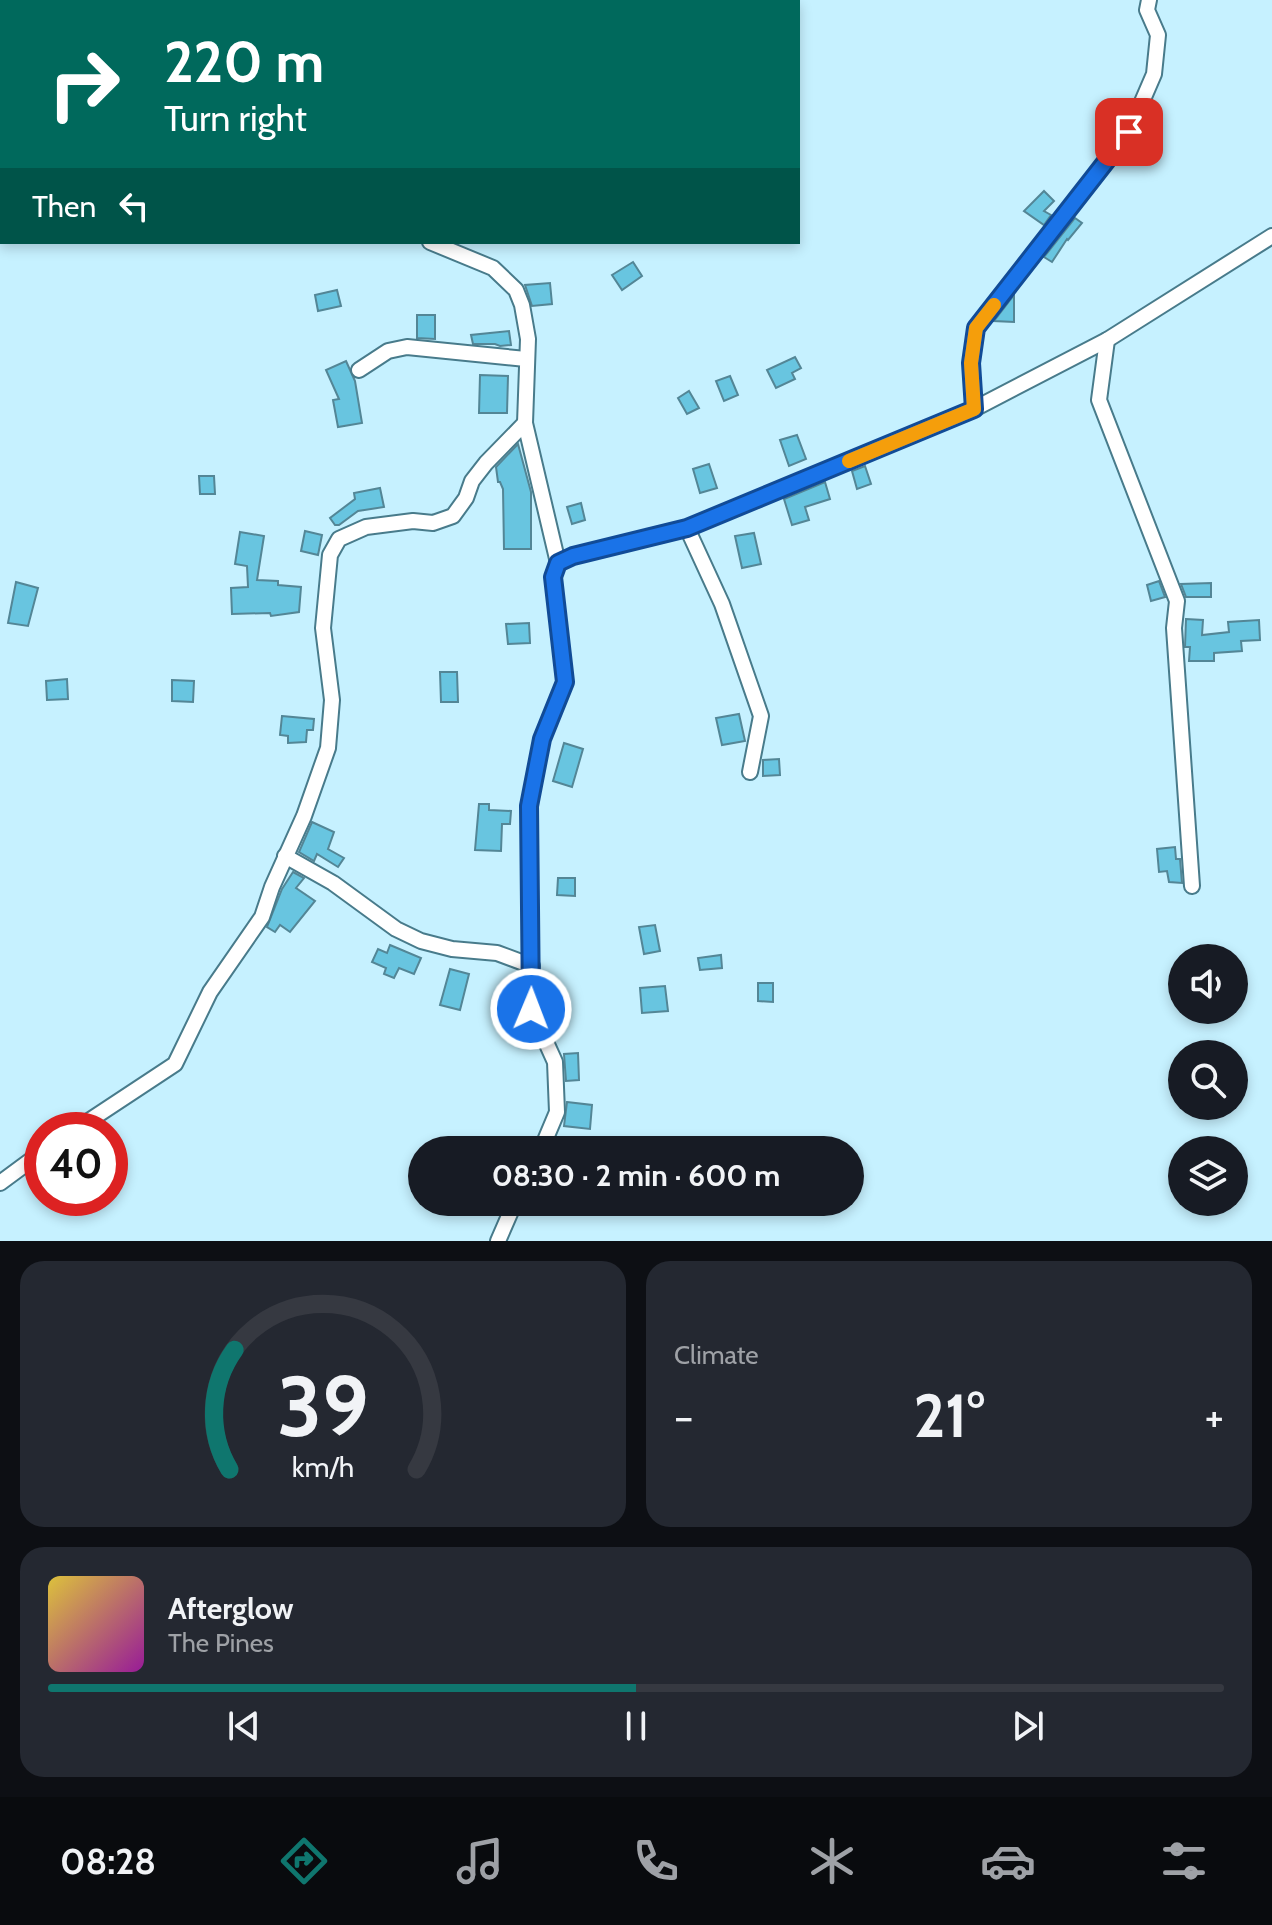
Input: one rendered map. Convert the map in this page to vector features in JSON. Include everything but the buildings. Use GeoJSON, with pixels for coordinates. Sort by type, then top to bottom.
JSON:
{"type":"FeatureCollection","features":[{"type":"Feature","properties":{"kind":"street"},"geometry":{"type":"LineString","coordinates":[[974,409],[971,363],[976,328],[1129,132],[1154,74],[1158,35],[1147,10],[1149,0]]}},
{"type":"Feature","properties":{"kind":"street"},"geometry":{"type":"LineString","coordinates":[[558,563],[573,556],[687,528],[974,409],[1107,340],[1272,236]]}},
{"type":"Feature","properties":{"kind":"street"},"geometry":{"type":"LineString","coordinates":[[435,244],[493,268],[516,290],[522,305],[528,339],[525,423],[558,563],[553,577],[565,682],[542,739],[529,806],[531,1009],[555,1062],[557,1112],[547,1136]]}},
{"type":"Feature","properties":{"kind":"street"},"geometry":{"type":"LineString","coordinates":[[1107,340],[1099,400],[1177,601],[1174,628],[1192,886]]}},
{"type":"Feature","properties":{"kind":"street"},"geometry":{"type":"LineString","coordinates":[[359,370],[388,351],[407,347],[526,359]]}},
{"type":"Feature","properties":{"kind":"street"},"geometry":{"type":"LineString","coordinates":[[102,1112],[175,1064],[210,992],[262,917],[304,816],[328,748],[332,700],[323,628],[330,555],[339,539],[366,527],[413,521],[433,523],[453,516],[466,498],[472,481],[525,423]]}},
{"type":"Feature","properties":{"kind":"street"},"geometry":{"type":"LineString","coordinates":[[687,528],[722,604],[761,716],[750,772]]}},
{"type":"Feature","properties":{"kind":"street"},"geometry":{"type":"LineString","coordinates":[[285,856],[333,883],[396,929],[421,941],[452,949],[497,953],[532,966]]}},
{"type":"Feature","properties":{"kind":"street"},"geometry":{"type":"LineString","coordinates":[[0,1183],[24,1165]]}},
{"type":"Feature","properties":{"kind":"street"},"geometry":{"type":"LineString","coordinates":[[498,1241],[509,1216]]}},
{"type":"Feature","properties":{"kind":"slow traffic"},"geometry":{"type":"LineString","coordinates":[[849,461],[974,409],[971,363],[976,328],[994,305]]}},
{"type":"Feature","properties":{"kind":"route"},"geometry":{"type":"LineString","coordinates":[[531,1009],[529,806],[542,739],[565,682],[553,577],[558,563],[573,556],[687,528],[974,409],[971,363],[976,328],[1129,132]]}}]}
